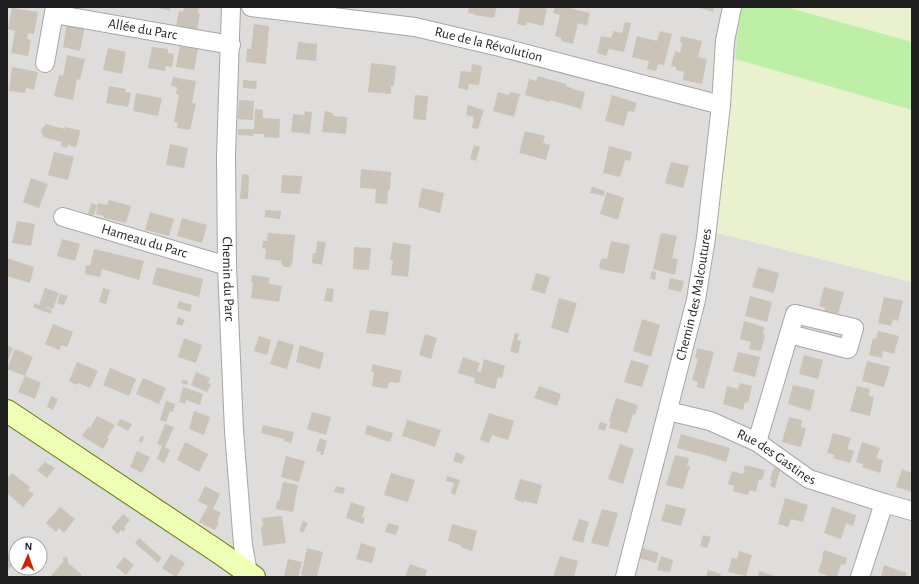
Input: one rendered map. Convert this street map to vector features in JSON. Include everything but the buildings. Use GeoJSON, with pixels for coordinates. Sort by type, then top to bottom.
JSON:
{"type":"FeatureCollection","features":[{"type":"Feature","properties":{"kind":"main road"},"geometry":{"type":"LineString","coordinates":[[7,411],[235,554],[247,576]]}},
{"type":"Feature","properties":{"kind":"main road"},"geometry":{"type":"LineString","coordinates":[[7,422],[247,576]]}},
{"type":"Feature","properties":{"kind":"street","name":"Chemin du Parc"},"geometry":{"type":"LineString","coordinates":[[231,7],[226,156],[227,266],[234,431],[235,554]]}},
{"type":"Feature","properties":{"kind":"street","name":"Rue de la Révolution"},"geometry":{"type":"LineString","coordinates":[[251,7],[323,11],[415,27],[504,48],[721,105]]}},
{"type":"Feature","properties":{"kind":"street","name":"Chemin des Malcoutures"},"geometry":{"type":"LineString","coordinates":[[625,577],[696,300],[706,238],[721,105],[725,41],[732,7]]}},
{"type":"Feature","properties":{"kind":"street","name":"Allée du Parc"},"geometry":{"type":"LineString","coordinates":[[45,63],[54,10],[230,46]]}},
{"type":"Feature","properties":{"kind":"street","name":"Hameau du Parc"},"geometry":{"type":"LineString","coordinates":[[63,217],[227,266]]}},
{"type":"Feature","properties":{"kind":"street"},"geometry":{"type":"LineString","coordinates":[[757,442],[789,334]]}},
{"type":"Feature","properties":{"kind":"street","name":"Rue des Gastines"},"geometry":{"type":"LineString","coordinates":[[668,411],[710,421],[757,442],[809,479],[912,511]]}},
{"type":"Feature","properties":{"kind":"street"},"geometry":{"type":"LineString","coordinates":[[860,577],[884,503]]}},
{"type":"Feature","properties":{"kind":"shaded area"},"geometry":{"type":"Polygon","coordinates":[[[7,7],[741,7],[714,232],[912,282],[912,577],[7,577],[7,7]]]}},
{"type":"Feature","properties":{"kind":"green space"},"geometry":{"type":"Polygon","coordinates":[[[741,7],[786,7],[912,42],[912,110],[735,59],[741,7]]]}},
{"type":"Feature","properties":{"kind":"green space"},"geometry":{"type":"Polygon","coordinates":[[[786,7],[912,7],[912,42],[786,7]]]}},
{"type":"Feature","properties":{"kind":"green space"},"geometry":{"type":"Polygon","coordinates":[[[735,59],[912,110],[912,282],[714,232],[735,59]]]}}]}
